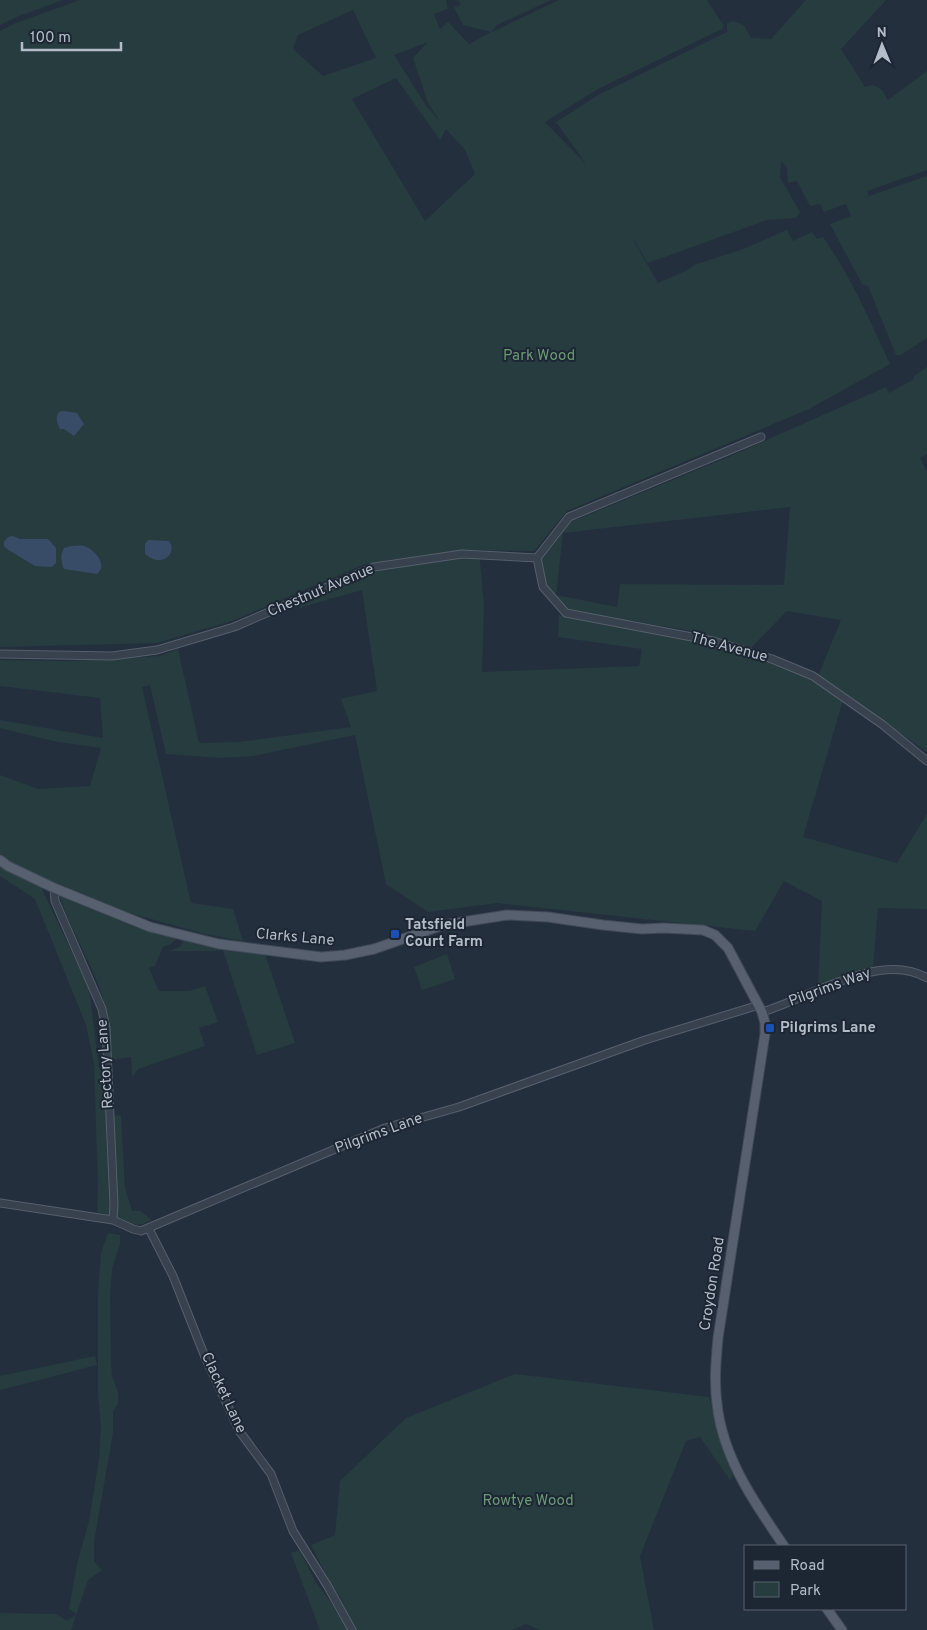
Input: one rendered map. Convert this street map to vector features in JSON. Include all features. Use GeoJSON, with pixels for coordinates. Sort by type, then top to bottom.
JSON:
{"type":"FeatureCollection","features":[{"type":"Feature","properties":{"kind":"main road","name":"Clarks Lane"},"geometry":{"type":"LineString","coordinates":[[0,860],[8,866],[54,888],[150,927],[219,944],[321,957],[345,955],[374,949],[448,924],[506,915],[548,916],[604,926],[642,929],[704,930],[715,935],[728,948],[760,1009]]}},
{"type":"Feature","properties":{"kind":"main road","name":"Croydon Road"},"geometry":{"type":"LineString","coordinates":[[760,1009],[765,1023],[765,1034],[718,1338],[716,1388],[721,1428],[737,1470],[749,1494],[783,1545]]}},
{"type":"Feature","properties":{"kind":"main road"},"geometry":{"type":"LineString","coordinates":[[828,1610],[842,1630]]}},
{"type":"Feature","properties":{"kind":"street"},"geometry":{"type":"LineString","coordinates":[[537,558],[569,516],[762,437]]}},
{"type":"Feature","properties":{"kind":"street","name":"Chestnut Avenue"},"geometry":{"type":"LineString","coordinates":[[0,654],[112,656],[157,650],[234,627],[374,567],[462,554],[537,558]]}},
{"type":"Feature","properties":{"kind":"street","name":"The Avenue"},"geometry":{"type":"LineString","coordinates":[[537,558],[543,587],[566,613],[713,641],[772,659],[813,676],[883,725],[927,761]]}},
{"type":"Feature","properties":{"kind":"street","name":"Rectory Lane"},"geometry":{"type":"LineString","coordinates":[[54,888],[55,900],[102,1009],[106,1028],[114,1205],[113,1220]]}},
{"type":"Feature","properties":{"kind":"street","name":"Pilgrims Way"},"geometry":{"type":"LineString","coordinates":[[760,1009],[876,971],[906,970],[927,978]]}},
{"type":"Feature","properties":{"kind":"street","name":"Pilgrims Lane"},"geometry":{"type":"LineString","coordinates":[[149,1229],[160,1222],[385,1128],[459,1107],[645,1040],[760,1009]]}},
{"type":"Feature","properties":{"kind":"street"},"geometry":{"type":"LineString","coordinates":[[0,1203],[113,1220],[141,1231],[149,1229]]}},
{"type":"Feature","properties":{"kind":"street","name":"Clacket Lane"},"geometry":{"type":"LineString","coordinates":[[149,1229],[173,1276],[205,1357],[240,1432],[271,1474],[293,1531],[327,1585],[352,1630]]}},
{"type":"Feature","properties":{"kind":"green space"},"geometry":{"type":"Polygon","coordinates":[[[0,0],[63,0],[0,25],[0,0]]]}},
{"type":"Feature","properties":{"kind":"green space","name":"Park Wood"},"geometry":{"type":"Polygon","coordinates":[[[80,0],[446,0],[448,9],[434,14],[440,29],[448,22],[469,44],[491,32],[463,25],[454,7],[461,5],[459,1],[454,0],[551,0],[497,25],[492,32],[559,0],[707,0],[724,26],[722,29],[598,89],[545,122],[586,164],[556,122],[598,95],[727,32],[727,23],[733,21],[744,25],[751,38],[771,39],[806,0],[886,0],[841,49],[865,87],[873,85],[882,90],[888,100],[927,71],[927,170],[867,191],[869,195],[866,197],[927,176],[927,338],[901,355],[896,355],[868,286],[862,284],[830,224],[851,216],[846,204],[824,212],[820,204],[810,206],[797,181],[788,183],[787,167],[781,162],[780,177],[800,212],[796,218],[767,220],[648,263],[629,233],[658,283],[686,271],[694,265],[743,249],[787,230],[793,241],[812,232],[817,239],[823,237],[851,283],[890,364],[809,409],[567,511],[534,551],[462,550],[365,564],[232,621],[157,643],[0,647],[0,31],[16,23],[80,0]],[[353,10],[298,35],[293,49],[323,76],[376,58],[353,10]],[[428,42],[394,55],[425,104],[441,123],[428,103],[413,58],[428,42]],[[396,78],[352,99],[425,221],[475,174],[465,150],[446,129],[440,140],[396,78]]]}},
{"type":"Feature","properties":{"kind":"green space"},"geometry":{"type":"Polygon","coordinates":[[[927,367],[927,454],[920,458],[927,472],[927,752],[818,676],[841,620],[787,611],[750,649],[692,631],[568,610],[547,586],[540,559],[558,534],[573,521],[733,455],[886,387],[889,393],[914,379],[913,377],[927,367]],[[790,507],[563,533],[556,595],[617,607],[620,584],[784,585],[790,507]]]}},
{"type":"Feature","properties":{"kind":"green space"},"geometry":{"type":"Polygon","coordinates":[[[461,558],[479,559],[480,562],[484,606],[482,672],[639,666],[642,649],[558,637],[559,615],[725,646],[809,676],[843,700],[803,837],[897,863],[927,814],[927,909],[878,908],[873,967],[818,986],[822,901],[784,881],[755,931],[497,903],[428,912],[386,884],[355,735],[253,756],[221,758],[166,754],[150,685],[142,687],[191,903],[233,909],[243,941],[205,934],[122,911],[49,882],[0,854],[0,775],[38,789],[90,786],[101,748],[58,742],[0,728],[0,720],[103,738],[100,698],[0,686],[0,660],[72,661],[160,656],[178,649],[199,743],[239,742],[351,727],[341,699],[377,691],[362,590],[299,608],[300,602],[375,570],[461,558]]]}},
{"type":"Feature","properties":{"kind":"green space"},"geometry":{"type":"Polygon","coordinates":[[[0,867],[41,887],[89,988],[99,1068],[104,1068],[111,1199],[110,1215],[97,1212],[98,1183],[94,1063],[86,1025],[35,899],[0,876],[0,867]]]}},
{"type":"Feature","properties":{"kind":"green space"},"geometry":{"type":"Polygon","coordinates":[[[59,894],[94,907],[140,929],[177,938],[171,944],[163,947],[155,966],[149,968],[159,991],[189,991],[205,986],[218,1022],[199,1028],[205,1046],[138,1069],[132,1077],[131,1057],[111,1060],[108,1023],[100,988],[69,921],[59,894]]]}},
{"type":"Feature","properties":{"kind":"green space"},"geometry":{"type":"Polygon","coordinates":[[[183,940],[223,950],[169,951],[180,947],[183,940]]]}},
{"type":"Feature","properties":{"kind":"green space"},"geometry":{"type":"Polygon","coordinates":[[[223,950],[265,954],[295,1043],[257,1055],[223,950]]]}},
{"type":"Feature","properties":{"kind":"green space"},"geometry":{"type":"Polygon","coordinates":[[[447,954],[455,979],[422,990],[414,967],[447,954]]]}},
{"type":"Feature","properties":{"kind":"green space"},"geometry":{"type":"Polygon","coordinates":[[[121,1115],[125,1188],[132,1211],[141,1211],[151,1220],[142,1224],[130,1223],[118,1218],[114,1116],[121,1115]]]}},
{"type":"Feature","properties":{"kind":"green space"},"geometry":{"type":"Polygon","coordinates":[[[108,1233],[120,1235],[120,1244],[112,1269],[110,1296],[112,1376],[118,1392],[118,1404],[113,1412],[113,1433],[94,1542],[94,1561],[102,1570],[88,1580],[77,1614],[69,1609],[77,1564],[89,1521],[99,1459],[101,1426],[98,1395],[98,1292],[101,1253],[108,1233]]]}},
{"type":"Feature","properties":{"kind":"green space"},"geometry":{"type":"Polygon","coordinates":[[[95,1356],[97,1365],[0,1390],[0,1376],[95,1356]]]}},
{"type":"Feature","properties":{"kind":"green space","name":"Rowtye Wood"},"geometry":{"type":"Polygon","coordinates":[[[515,1374],[709,1397],[720,1439],[733,1476],[730,1480],[700,1437],[686,1441],[640,1556],[654,1630],[540,1630],[526,1624],[512,1630],[355,1630],[340,1597],[333,1588],[311,1545],[335,1535],[340,1481],[406,1418],[515,1374]]]}},
{"type":"Feature","properties":{"kind":"green space"},"geometry":{"type":"Polygon","coordinates":[[[299,1550],[317,1584],[330,1601],[347,1630],[320,1630],[291,1553],[299,1550]]]}},
{"type":"Feature","properties":{"kind":"green space"},"geometry":{"type":"Polygon","coordinates":[[[0,1613],[56,1614],[67,1621],[76,1615],[71,1630],[0,1630],[0,1613]]]}},
{"type":"Feature","properties":{"kind":"water"},"geometry":{"type":"Polygon","coordinates":[[[59,412],[77,413],[84,424],[74,436],[59,427],[57,416],[59,412]]]}},
{"type":"Feature","properties":{"kind":"water"},"geometry":{"type":"Polygon","coordinates":[[[13,536],[20,539],[48,539],[56,548],[56,563],[52,567],[35,566],[7,549],[4,546],[4,542],[8,537],[13,536]]]}},
{"type":"Feature","properties":{"kind":"water"},"geometry":{"type":"Polygon","coordinates":[[[148,540],[169,541],[172,549],[171,553],[162,560],[151,558],[145,554],[145,544],[148,540]]]}},
{"type":"Feature","properties":{"kind":"water"},"geometry":{"type":"Polygon","coordinates":[[[84,546],[96,554],[101,562],[100,570],[97,574],[64,569],[62,553],[64,548],[84,546]]]}},
{"type":"Feature","properties":{"kind":"place","name":"Tatsfield Court Farm"},"geometry":{"type":"Point","coordinates":[395,934]}},
{"type":"Feature","properties":{"kind":"place","name":"Pilgrims Lane"},"geometry":{"type":"Point","coordinates":[770,1028]}}]}
